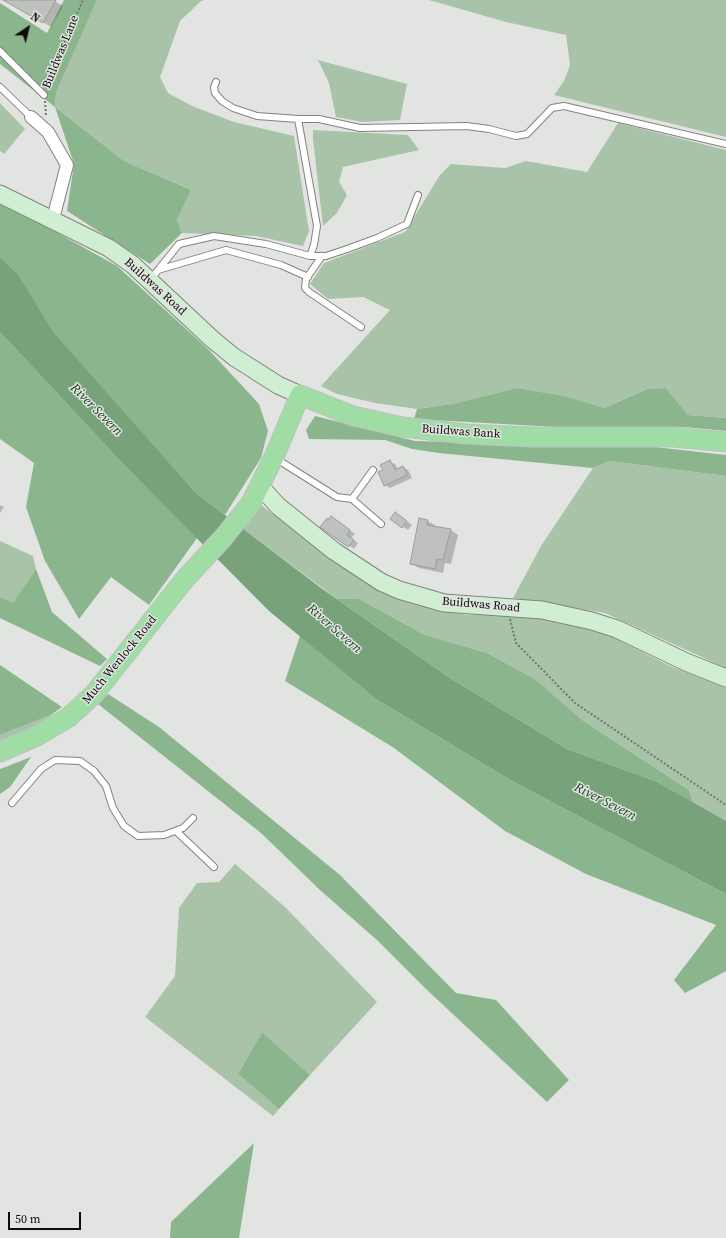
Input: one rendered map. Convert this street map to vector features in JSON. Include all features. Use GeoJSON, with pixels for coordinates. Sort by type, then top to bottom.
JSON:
{"type":"FeatureCollection","features":[{"type":"Feature","properties":{"kind":"main road","name":"Buildwas Bank"},"geometry":{"type":"LineString","coordinates":[[300,395],[353,416],[403,428],[466,434],[673,437],[726,442]]}},
{"type":"Feature","properties":{"kind":"main road"},"geometry":{"type":"LineString","coordinates":[[260,486],[300,395]]}},
{"type":"Feature","properties":{"kind":"main road","name":"Much Wenlock Road"},"geometry":{"type":"LineString","coordinates":[[0,752],[38,736],[69,717],[84,705],[171,597],[250,503],[260,486]]}},
{"type":"Feature","properties":{"kind":"street"},"geometry":{"type":"LineString","coordinates":[[31,116],[48,132],[67,166],[53,219]]}},
{"type":"Feature","properties":{"kind":"street","name":"Buildwas Road"},"geometry":{"type":"LineString","coordinates":[[0,194],[109,248],[154,275],[199,328],[234,357],[278,385],[300,395]]}},
{"type":"Feature","properties":{"kind":"street","name":"Buildwas Road"},"geometry":{"type":"LineString","coordinates":[[260,486],[278,506],[305,529],[340,555],[381,582],[399,590],[444,603],[549,611],[592,621],[617,629],[686,662],[726,678]]}},
{"type":"Feature","properties":{"kind":"lane"},"geometry":{"type":"LineString","coordinates":[[0,51],[44,95]]}},
{"type":"Feature","properties":{"kind":"lane"},"geometry":{"type":"LineString","coordinates":[[216,82],[214,87],[215,93],[222,101],[233,108],[257,116],[298,119],[319,118],[360,128],[467,126],[489,129],[516,136],[527,134],[552,108],[564,106],[726,144]]}},
{"type":"Feature","properties":{"kind":"lane"},"geometry":{"type":"LineString","coordinates":[[0,87],[31,116]]}},
{"type":"Feature","properties":{"kind":"lane"},"geometry":{"type":"LineString","coordinates":[[298,119],[317,226],[314,245],[310,256]]}},
{"type":"Feature","properties":{"kind":"lane"},"geometry":{"type":"LineString","coordinates":[[154,275],[179,244],[214,236],[266,244],[310,256],[322,256],[377,238],[407,224],[418,195]]}},
{"type":"Feature","properties":{"kind":"lane"},"geometry":{"type":"LineString","coordinates":[[154,275],[226,250],[308,276]]}},
{"type":"Feature","properties":{"kind":"lane"},"geometry":{"type":"LineString","coordinates":[[322,256],[308,276],[305,284],[309,292],[361,327]]}},
{"type":"Feature","properties":{"kind":"lane"},"geometry":{"type":"LineString","coordinates":[[274,457],[337,497],[352,499],[381,524]]}},
{"type":"Feature","properties":{"kind":"lane"},"geometry":{"type":"LineString","coordinates":[[352,499],[373,470]]}},
{"type":"Feature","properties":{"kind":"lane"},"geometry":{"type":"LineString","coordinates":[[12,803],[45,766],[55,760],[80,761],[94,771],[106,786],[113,808],[124,826],[138,836],[164,835],[183,828],[192,818]]}},
{"type":"Feature","properties":{"kind":"lane"},"geometry":{"type":"LineString","coordinates":[[176,831],[214,867]]}},
{"type":"Feature","properties":{"kind":"path","name":"Buildwas Lane"},"geometry":{"type":"LineString","coordinates":[[48,132],[44,95],[46,84],[83,0]]}},
{"type":"Feature","properties":{"kind":"path"},"geometry":{"type":"LineString","coordinates":[[510,607],[510,624],[516,643],[540,670],[575,703],[726,805]]}},
{"type":"Feature","properties":{"kind":"shaded area"},"geometry":{"type":"Polygon","coordinates":[[[64,0],[97,0],[56,93],[55,107],[0,64],[0,3],[47,33],[64,0]]]}},
{"type":"Feature","properties":{"kind":"shaded area"},"geometry":{"type":"Polygon","coordinates":[[[97,0],[205,0],[201,1],[180,21],[160,77],[168,93],[192,106],[234,122],[294,136],[309,231],[303,246],[256,236],[182,233],[177,220],[191,190],[124,161],[55,107],[56,93],[97,0]]]}},
{"type":"Feature","properties":{"kind":"shaded area"},"geometry":{"type":"Polygon","coordinates":[[[429,0],[726,0],[726,137],[554,95],[564,81],[570,65],[566,35],[506,22],[429,0]]]}},
{"type":"Feature","properties":{"kind":"shaded area"},"geometry":{"type":"Polygon","coordinates":[[[318,60],[407,84],[400,120],[363,122],[336,117],[329,83],[318,60]]]}},
{"type":"Feature","properties":{"kind":"shaded area"},"geometry":{"type":"Polygon","coordinates":[[[0,103],[25,129],[4,154],[0,151],[0,103]]]}},
{"type":"Feature","properties":{"kind":"shaded area"},"geometry":{"type":"Polygon","coordinates":[[[55,107],[124,161],[191,190],[177,220],[182,233],[150,264],[67,211],[74,164],[55,107]]]}},
{"type":"Feature","properties":{"kind":"shaded area"},"geometry":{"type":"Polygon","coordinates":[[[618,123],[726,150],[726,418],[688,415],[666,388],[647,389],[605,408],[565,396],[517,388],[452,404],[417,409],[375,403],[337,394],[321,386],[390,310],[363,297],[328,299],[310,284],[324,263],[405,232],[440,175],[451,164],[505,168],[526,161],[587,172],[618,123]]]}},
{"type":"Feature","properties":{"kind":"shaded area"},"geometry":{"type":"Polygon","coordinates":[[[313,130],[408,135],[419,150],[343,167],[339,182],[347,195],[337,213],[323,226],[313,130]]]}},
{"type":"Feature","properties":{"kind":"shaded area"},"geometry":{"type":"Polygon","coordinates":[[[0,201],[117,266],[209,350],[259,404],[268,431],[261,458],[225,515],[196,493],[52,332],[18,274],[0,257],[0,201]]]}},
{"type":"Feature","properties":{"kind":"shaded area"},"geometry":{"type":"Polygon","coordinates":[[[0,332],[125,466],[197,538],[149,605],[111,577],[79,619],[45,561],[26,507],[34,463],[0,439],[0,332]]]}},
{"type":"Feature","properties":{"kind":"shaded area"},"geometry":{"type":"Polygon","coordinates":[[[517,388],[565,396],[605,408],[647,389],[666,388],[688,415],[726,418],[726,431],[684,427],[574,428],[414,419],[417,409],[452,404],[517,388]]]}},
{"type":"Feature","properties":{"kind":"shaded area"},"geometry":{"type":"Polygon","coordinates":[[[315,416],[415,441],[655,447],[726,455],[726,476],[609,461],[593,468],[439,453],[412,449],[385,440],[309,439],[306,430],[315,416]]]}},
{"type":"Feature","properties":{"kind":"shaded area"},"geometry":{"type":"Polygon","coordinates":[[[609,461],[726,476],[726,668],[605,613],[513,598],[541,546],[593,468],[609,461]]]}},
{"type":"Feature","properties":{"kind":"shaded area"},"geometry":{"type":"Polygon","coordinates":[[[261,505],[340,565],[411,603],[467,615],[510,614],[555,619],[597,629],[670,666],[726,688],[726,821],[693,803],[689,790],[582,720],[535,679],[487,653],[425,635],[359,599],[337,599],[242,528],[246,519],[261,505]]]}},
{"type":"Feature","properties":{"kind":"shaded area"},"geometry":{"type":"Polygon","coordinates":[[[0,541],[33,556],[36,569],[13,604],[0,597],[0,541]]]}},
{"type":"Feature","properties":{"kind":"shaded area"},"geometry":{"type":"Polygon","coordinates":[[[36,569],[52,612],[107,659],[100,666],[0,618],[0,597],[13,603],[36,569]]]}},
{"type":"Feature","properties":{"kind":"shaded area"},"geometry":{"type":"Polygon","coordinates":[[[337,599],[359,599],[425,635],[487,653],[535,679],[582,720],[689,790],[693,803],[655,781],[567,749],[450,678],[337,599]]]}},
{"type":"Feature","properties":{"kind":"shaded area"},"geometry":{"type":"Polygon","coordinates":[[[300,636],[376,699],[512,781],[726,894],[726,971],[685,993],[674,980],[716,925],[586,874],[505,831],[394,748],[285,681],[300,636]]]}},
{"type":"Feature","properties":{"kind":"shaded area"},"geometry":{"type":"Polygon","coordinates":[[[0,665],[62,707],[51,715],[0,735],[0,665]]]}},
{"type":"Feature","properties":{"kind":"shaded area"},"geometry":{"type":"Polygon","coordinates":[[[108,694],[159,727],[340,875],[456,993],[496,1000],[569,1080],[547,1102],[426,989],[378,941],[320,890],[261,833],[98,704],[108,694]]]}},
{"type":"Feature","properties":{"kind":"shaded area"},"geometry":{"type":"Polygon","coordinates":[[[51,715],[40,726],[0,744],[0,735],[51,715]]]}},
{"type":"Feature","properties":{"kind":"shaded area"},"geometry":{"type":"Polygon","coordinates":[[[31,757],[10,787],[0,794],[0,769],[31,757]]]}},
{"type":"Feature","properties":{"kind":"shaded area"},"geometry":{"type":"Polygon","coordinates":[[[235,864],[285,907],[377,1002],[310,1075],[262,1032],[238,1074],[279,1109],[273,1116],[145,1017],[175,976],[179,908],[197,883],[219,882],[235,864]]]}},
{"type":"Feature","properties":{"kind":"shaded area"},"geometry":{"type":"Polygon","coordinates":[[[262,1032],[310,1075],[279,1109],[238,1074],[262,1032]]]}},
{"type":"Feature","properties":{"kind":"shaded area"},"geometry":{"type":"Polygon","coordinates":[[[254,1143],[239,1238],[170,1238],[171,1222],[254,1143]]]}},
{"type":"Feature","properties":{"kind":"water","name":"River Severn"},"geometry":{"type":"Polygon","coordinates":[[[0,257],[18,274],[53,332],[196,493],[321,588],[450,678],[567,749],[655,781],[726,821],[726,894],[512,781],[376,699],[269,611],[125,466],[0,332],[0,257]]]}},
{"type":"Feature","properties":{"kind":"building"},"geometry":{"type":"Polygon","coordinates":[[[3,0],[56,0],[43,23],[3,0]]]}},
{"type":"Feature","properties":{"kind":"building"},"geometry":{"type":"Polygon","coordinates":[[[390,460],[395,470],[403,466],[407,475],[384,486],[378,472],[383,470],[380,465],[390,460]]]}},
{"type":"Feature","properties":{"kind":"building"},"geometry":{"type":"Polygon","coordinates":[[[395,512],[407,521],[402,528],[390,519],[395,512]]]}},
{"type":"Feature","properties":{"kind":"building"},"geometry":{"type":"Polygon","coordinates":[[[331,516],[350,530],[347,535],[354,540],[348,547],[320,527],[327,518],[329,519],[331,516]]]}},
{"type":"Feature","properties":{"kind":"building"},"geometry":{"type":"Polygon","coordinates":[[[419,518],[428,520],[427,525],[451,529],[443,560],[437,559],[435,569],[410,564],[419,518]]]}}]}
